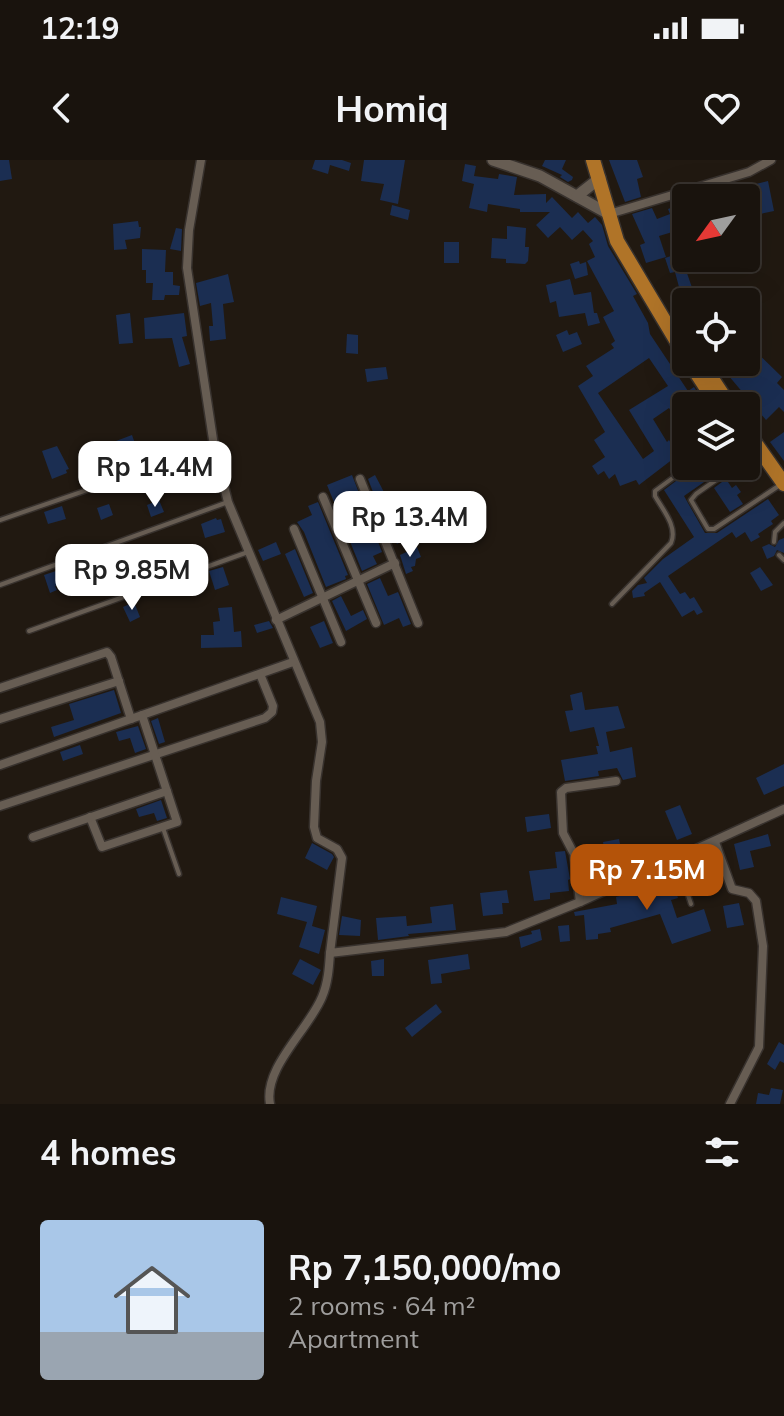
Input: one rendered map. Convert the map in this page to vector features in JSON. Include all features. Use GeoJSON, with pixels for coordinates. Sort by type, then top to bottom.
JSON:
{"type":"FeatureCollection","features":[{"type":"Feature","properties":{"kind":"highway"},"geometry":{"type":"LineString","coordinates":[[593,160],[617,241],[672,334]]}},
{"type":"Feature","properties":{"kind":"highway"},"geometry":{"type":"LineString","coordinates":[[616,234],[623,239],[672,318]]}},
{"type":"Feature","properties":{"kind":"highway"},"geometry":{"type":"LineString","coordinates":[[760,453],[782,490]]}},
{"type":"Feature","properties":{"kind":"highway"},"geometry":{"type":"LineString","coordinates":[[760,466],[782,490]]}},
{"type":"Feature","properties":{"kind":"main road"},"geometry":{"type":"LineString","coordinates":[[493,160],[540,176],[609,214]]}},
{"type":"Feature","properties":{"kind":"main road"},"geometry":{"type":"LineString","coordinates":[[577,196],[600,178]]}},
{"type":"Feature","properties":{"kind":"street"},"geometry":{"type":"LineString","coordinates":[[201,160],[189,230],[187,268],[214,446],[228,502],[322,732],[315,796],[315,833],[321,842],[337,849],[342,858],[322,996],[284,1057],[268,1096],[270,1104]]}},
{"type":"Feature","properties":{"kind":"street"},"geometry":{"type":"LineString","coordinates":[[609,214],[749,172],[771,160]]}},
{"type":"Feature","properties":{"kind":"street"},"geometry":{"type":"LineString","coordinates":[[360,479],[418,623]]}},
{"type":"Feature","properties":{"kind":"street"},"geometry":{"type":"LineString","coordinates":[[323,497],[376,623]]}},
{"type":"Feature","properties":{"kind":"street"},"geometry":{"type":"LineString","coordinates":[[294,529],[341,642]]}},
{"type":"Feature","properties":{"kind":"street"},"geometry":{"type":"LineString","coordinates":[[276,620],[395,563]]}},
{"type":"Feature","properties":{"kind":"street"},"geometry":{"type":"LineString","coordinates":[[0,688],[103,652],[111,657],[131,719]]}},
{"type":"Feature","properties":{"kind":"street"},"geometry":{"type":"LineString","coordinates":[[0,765],[293,662]]}},
{"type":"Feature","properties":{"kind":"street"},"geometry":{"type":"LineString","coordinates":[[0,806],[265,718],[272,712],[273,706],[260,674]]}},
{"type":"Feature","properties":{"kind":"street"},"geometry":{"type":"LineString","coordinates":[[0,719],[119,681]]}},
{"type":"Feature","properties":{"kind":"street"},"geometry":{"type":"LineString","coordinates":[[90,817],[102,847],[177,822],[142,715]]}},
{"type":"Feature","properties":{"kind":"street"},"geometry":{"type":"LineString","coordinates":[[580,902],[574,854],[563,833],[561,792],[566,788],[616,781]]}},
{"type":"Feature","properties":{"kind":"street"},"geometry":{"type":"LineString","coordinates":[[33,837],[167,791]]}},
{"type":"Feature","properties":{"kind":"street"},"geometry":{"type":"LineString","coordinates":[[330,953],[498,934],[580,902],[784,809]]}},
{"type":"Feature","properties":{"kind":"street"},"geometry":{"type":"LineString","coordinates":[[715,842],[732,889],[749,893],[756,901],[763,946],[759,1047],[730,1104]]}},
{"type":"Feature","properties":{"kind":"lane"},"geometry":{"type":"LineString","coordinates":[[0,520],[214,446]]}},
{"type":"Feature","properties":{"kind":"lane"},"geometry":{"type":"LineString","coordinates":[[612,604],[671,543],[675,535],[655,496],[655,491],[672,478]]}},
{"type":"Feature","properties":{"kind":"lane"},"geometry":{"type":"LineString","coordinates":[[717,480],[693,497],[692,503],[708,529],[714,529],[782,490]]}},
{"type":"Feature","properties":{"kind":"lane"},"geometry":{"type":"LineString","coordinates":[[0,585],[228,502]]}},
{"type":"Feature","properties":{"kind":"lane"},"geometry":{"type":"LineString","coordinates":[[774,542],[775,532],[784,523]]}},
{"type":"Feature","properties":{"kind":"lane"},"geometry":{"type":"LineString","coordinates":[[29,631],[248,552]]}},
{"type":"Feature","properties":{"kind":"lane"},"geometry":{"type":"LineString","coordinates":[[779,555],[784,560]]}},
{"type":"Feature","properties":{"kind":"lane"},"geometry":{"type":"LineString","coordinates":[[163,828],[179,874]]}},
{"type":"Feature","properties":{"kind":"lane"},"geometry":{"type":"LineString","coordinates":[[676,859],[691,904]]}},
{"type":"Feature","properties":{"kind":"building"},"geometry":{"type":"Polygon","coordinates":[[[0,160],[9,160],[12,179],[0,181],[0,160]]]}},
{"type":"Feature","properties":{"kind":"building"},"geometry":{"type":"Polygon","coordinates":[[[315,160],[351,163],[349,171],[330,165],[328,174],[312,169],[315,160]]]}},
{"type":"Feature","properties":{"kind":"building"},"geometry":{"type":"Polygon","coordinates":[[[364,160],[405,160],[398,204],[380,200],[384,184],[361,181],[364,160]]]}},
{"type":"Feature","properties":{"kind":"building"},"geometry":{"type":"Polygon","coordinates":[[[545,160],[566,160],[562,169],[573,177],[572,180],[568,182],[560,177],[562,175],[542,166],[545,160]]]}},
{"type":"Feature","properties":{"kind":"building"},"geometry":{"type":"Polygon","coordinates":[[[609,160],[637,160],[643,177],[637,179],[641,197],[625,202],[609,160]]]}},
{"type":"Feature","properties":{"kind":"building"},"geometry":{"type":"Polygon","coordinates":[[[465,164],[476,166],[474,176],[498,179],[499,174],[517,177],[514,195],[546,194],[546,203],[552,197],[572,218],[578,212],[588,223],[595,217],[602,225],[608,246],[637,294],[633,296],[648,323],[650,334],[672,367],[672,376],[678,376],[688,391],[694,387],[697,392],[672,392],[672,413],[669,408],[653,419],[667,442],[669,440],[672,444],[672,460],[639,485],[636,480],[620,486],[615,474],[609,479],[604,471],[598,475],[592,466],[605,457],[594,440],[605,432],[578,386],[593,376],[586,366],[614,348],[611,344],[615,341],[603,317],[614,311],[587,261],[595,257],[589,244],[593,241],[583,230],[572,240],[560,227],[548,238],[536,225],[550,212],[520,212],[520,209],[488,204],[487,212],[469,208],[474,184],[462,181],[465,164]],[[649,358],[598,393],[643,459],[654,451],[629,410],[668,386],[649,358]]]}},
{"type":"Feature","properties":{"kind":"building"},"geometry":{"type":"Polygon","coordinates":[[[768,181],[774,211],[760,214],[760,184],[756,184],[768,181]]]}},
{"type":"Feature","properties":{"kind":"building"},"geometry":{"type":"Polygon","coordinates":[[[392,205],[410,210],[408,220],[390,215],[392,205]]]}},
{"type":"Feature","properties":{"kind":"building"},"geometry":{"type":"Polygon","coordinates":[[[652,208],[657,219],[670,214],[668,209],[672,208],[672,232],[659,236],[666,257],[646,263],[640,245],[645,243],[632,214],[652,208]]]}},
{"type":"Feature","properties":{"kind":"building"},"geometry":{"type":"Polygon","coordinates":[[[138,221],[140,238],[125,240],[127,249],[114,250],[113,224],[138,221]]]}},
{"type":"Feature","properties":{"kind":"building"},"geometry":{"type":"Polygon","coordinates":[[[507,226],[526,228],[525,247],[529,247],[525,264],[491,258],[492,238],[507,239],[507,226]]]}},
{"type":"Feature","properties":{"kind":"building"},"geometry":{"type":"Polygon","coordinates":[[[176,228],[182,229],[181,251],[170,249],[176,228]]]}},
{"type":"Feature","properties":{"kind":"building"},"geometry":{"type":"Polygon","coordinates":[[[444,242],[459,242],[459,263],[444,263],[444,242]]]}},
{"type":"Feature","properties":{"kind":"building"},"geometry":{"type":"Polygon","coordinates":[[[142,249],[166,250],[165,272],[173,272],[173,285],[180,286],[179,295],[165,295],[164,300],[152,300],[153,283],[146,283],[146,270],[142,270],[142,249]]]}},
{"type":"Feature","properties":{"kind":"building"},"geometry":{"type":"Polygon","coordinates":[[[672,256],[672,272],[675,272],[670,273],[665,258],[672,256]]]}},
{"type":"Feature","properties":{"kind":"building"},"geometry":{"type":"Polygon","coordinates":[[[579,261],[580,264],[586,262],[588,275],[575,279],[570,264],[579,261]]]}},
{"type":"Feature","properties":{"kind":"building"},"geometry":{"type":"Polygon","coordinates":[[[675,272],[687,272],[692,288],[679,288],[675,272]]]}},
{"type":"Feature","properties":{"kind":"building"},"geometry":{"type":"Polygon","coordinates":[[[228,274],[234,302],[223,304],[226,339],[210,341],[209,326],[213,326],[211,303],[200,306],[196,283],[228,274]]]}},
{"type":"Feature","properties":{"kind":"building"},"geometry":{"type":"Polygon","coordinates":[[[570,279],[574,295],[591,292],[594,313],[597,313],[600,323],[588,326],[585,313],[559,317],[556,301],[550,303],[546,285],[570,279]]]}},
{"type":"Feature","properties":{"kind":"building"},"geometry":{"type":"Polygon","coordinates":[[[130,313],[133,343],[119,344],[116,315],[130,313]]]}},
{"type":"Feature","properties":{"kind":"building"},"geometry":{"type":"Polygon","coordinates":[[[184,313],[187,336],[182,337],[190,364],[179,367],[172,338],[145,339],[144,318],[184,313]]]}},
{"type":"Feature","properties":{"kind":"building"},"geometry":{"type":"Polygon","coordinates":[[[567,330],[569,335],[577,332],[582,344],[563,352],[556,335],[567,330]]]}},
{"type":"Feature","properties":{"kind":"building"},"geometry":{"type":"Polygon","coordinates":[[[347,334],[358,335],[358,354],[346,353],[347,334]]]}},
{"type":"Feature","properties":{"kind":"building"},"geometry":{"type":"Polygon","coordinates":[[[760,356],[782,377],[777,383],[784,390],[784,412],[779,407],[766,420],[760,413],[760,392],[742,392],[729,376],[760,376],[760,356]]]}},
{"type":"Feature","properties":{"kind":"building"},"geometry":{"type":"Polygon","coordinates":[[[386,367],[388,379],[367,382],[365,369],[386,367]]]}},
{"type":"Feature","properties":{"kind":"building"},"geometry":{"type":"Polygon","coordinates":[[[784,432],[784,461],[770,442],[784,432]]]}},
{"type":"Feature","properties":{"kind":"building"},"geometry":{"type":"Polygon","coordinates":[[[132,435],[137,449],[122,455],[116,441],[132,435]]]}},
{"type":"Feature","properties":{"kind":"building"},"geometry":{"type":"Polygon","coordinates":[[[57,446],[69,469],[67,473],[52,479],[42,451],[57,446]]]}},
{"type":"Feature","properties":{"kind":"building"},"geometry":{"type":"Polygon","coordinates":[[[189,465],[199,485],[180,492],[174,477],[176,471],[189,465]]]}},
{"type":"Feature","properties":{"kind":"building"},"geometry":{"type":"Polygon","coordinates":[[[352,475],[382,552],[373,556],[377,564],[362,571],[327,485],[352,475]]]}},
{"type":"Feature","properties":{"kind":"building"},"geometry":{"type":"Polygon","coordinates":[[[375,475],[412,535],[397,544],[385,523],[368,479],[375,475]]]}},
{"type":"Feature","properties":{"kind":"building"},"geometry":{"type":"Polygon","coordinates":[[[677,480],[707,480],[684,496],[705,533],[717,533],[768,499],[779,515],[771,521],[773,524],[758,534],[760,537],[751,542],[745,532],[736,538],[732,532],[668,576],[680,594],[685,592],[690,599],[694,597],[703,612],[697,615],[694,610],[682,617],[660,582],[644,593],[645,596],[633,598],[632,591],[638,585],[647,583],[644,578],[663,559],[694,537],[664,490],[677,480]]]}},
{"type":"Feature","properties":{"kind":"building"},"geometry":{"type":"Polygon","coordinates":[[[725,480],[732,488],[736,485],[741,492],[737,495],[743,504],[730,512],[714,488],[725,480]]]}},
{"type":"Feature","properties":{"kind":"building"},"geometry":{"type":"Polygon","coordinates":[[[159,500],[164,512],[151,517],[147,505],[159,500]]]}},
{"type":"Feature","properties":{"kind":"building"},"geometry":{"type":"Polygon","coordinates":[[[318,502],[348,575],[346,579],[326,587],[297,522],[312,515],[308,506],[318,502]]]}},
{"type":"Feature","properties":{"kind":"building"},"geometry":{"type":"Polygon","coordinates":[[[109,504],[113,515],[101,520],[97,508],[109,504]]]}},
{"type":"Feature","properties":{"kind":"building"},"geometry":{"type":"Polygon","coordinates":[[[62,506],[66,519],[48,524],[44,512],[62,506]]]}},
{"type":"Feature","properties":{"kind":"building"},"geometry":{"type":"Polygon","coordinates":[[[221,519],[225,532],[205,538],[201,524],[221,519]]]}},
{"type":"Feature","properties":{"kind":"building"},"geometry":{"type":"Polygon","coordinates":[[[784,538],[784,553],[777,550],[774,556],[767,559],[762,547],[769,544],[775,547],[784,538]]]}},
{"type":"Feature","properties":{"kind":"building"},"geometry":{"type":"Polygon","coordinates":[[[276,542],[281,554],[263,561],[258,550],[276,542]]]}},
{"type":"Feature","properties":{"kind":"building"},"geometry":{"type":"Polygon","coordinates":[[[417,547],[421,557],[411,567],[413,571],[406,574],[400,555],[417,547]]]}},
{"type":"Feature","properties":{"kind":"building"},"geometry":{"type":"Polygon","coordinates":[[[295,549],[313,593],[304,597],[285,554],[295,549]]]}},
{"type":"Feature","properties":{"kind":"building"},"geometry":{"type":"Polygon","coordinates":[[[223,567],[229,585],[215,590],[209,571],[223,567]]]}},
{"type":"Feature","properties":{"kind":"building"},"geometry":{"type":"Polygon","coordinates":[[[760,567],[773,585],[761,591],[750,573],[760,567]]]}},
{"type":"Feature","properties":{"kind":"building"},"geometry":{"type":"Polygon","coordinates":[[[56,571],[60,584],[55,586],[57,590],[50,593],[44,575],[56,571]]]}},
{"type":"Feature","properties":{"kind":"building"},"geometry":{"type":"Polygon","coordinates":[[[380,578],[388,596],[398,592],[411,624],[403,627],[399,618],[384,625],[367,584],[380,578]]]}},
{"type":"Feature","properties":{"kind":"building"},"geometry":{"type":"Polygon","coordinates":[[[341,596],[351,616],[363,610],[367,619],[346,631],[332,601],[341,596]]]}},
{"type":"Feature","properties":{"kind":"building"},"geometry":{"type":"Polygon","coordinates":[[[134,602],[140,617],[130,622],[123,607],[134,602]]]}},
{"type":"Feature","properties":{"kind":"building"},"geometry":{"type":"Polygon","coordinates":[[[232,607],[234,632],[241,631],[242,647],[201,648],[201,635],[214,635],[213,622],[220,621],[218,608],[232,607]]]}},
{"type":"Feature","properties":{"kind":"building"},"geometry":{"type":"Polygon","coordinates":[[[269,621],[273,628],[257,633],[254,625],[269,621]]]}},
{"type":"Feature","properties":{"kind":"building"},"geometry":{"type":"Polygon","coordinates":[[[324,621],[333,643],[320,648],[310,627],[324,621]]]}},
{"type":"Feature","properties":{"kind":"building"},"geometry":{"type":"Polygon","coordinates":[[[114,690],[121,713],[54,737],[51,727],[74,720],[69,704],[114,690]]]}},
{"type":"Feature","properties":{"kind":"building"},"geometry":{"type":"Polygon","coordinates":[[[582,692],[585,710],[618,706],[625,728],[606,732],[610,752],[632,747],[636,777],[623,780],[617,768],[598,771],[599,776],[565,781],[561,760],[598,754],[594,727],[570,732],[565,711],[573,710],[570,695],[582,692]]]}},
{"type":"Feature","properties":{"kind":"building"},"geometry":{"type":"Polygon","coordinates":[[[158,718],[165,742],[159,744],[151,721],[158,718]]]}},
{"type":"Feature","properties":{"kind":"building"},"geometry":{"type":"Polygon","coordinates":[[[138,726],[146,749],[135,753],[130,738],[119,741],[116,732],[138,726]]]}},
{"type":"Feature","properties":{"kind":"building"},"geometry":{"type":"Polygon","coordinates":[[[80,745],[83,754],[63,761],[60,752],[80,745]]]}},
{"type":"Feature","properties":{"kind":"building"},"geometry":{"type":"Polygon","coordinates":[[[784,764],[784,786],[764,795],[756,778],[784,764]]]}},
{"type":"Feature","properties":{"kind":"building"},"geometry":{"type":"Polygon","coordinates":[[[161,800],[167,818],[157,821],[154,813],[139,817],[136,809],[161,800]]]}},
{"type":"Feature","properties":{"kind":"building"},"geometry":{"type":"Polygon","coordinates":[[[680,805],[692,834],[677,840],[665,811],[680,805]]]}},
{"type":"Feature","properties":{"kind":"building"},"geometry":{"type":"Polygon","coordinates":[[[549,814],[551,828],[527,832],[525,817],[549,814]]]}},
{"type":"Feature","properties":{"kind":"building"},"geometry":{"type":"Polygon","coordinates":[[[768,834],[771,846],[750,851],[754,867],[740,870],[734,844],[768,834]]]}},
{"type":"Feature","properties":{"kind":"building"},"geometry":{"type":"Polygon","coordinates":[[[619,839],[625,866],[600,871],[602,884],[586,891],[582,863],[606,858],[603,842],[619,839]]]}},
{"type":"Feature","properties":{"kind":"building"},"geometry":{"type":"Polygon","coordinates":[[[312,843],[334,857],[327,870],[305,858],[312,843]]]}},
{"type":"Feature","properties":{"kind":"building"},"geometry":{"type":"Polygon","coordinates":[[[565,851],[569,891],[550,893],[550,899],[534,901],[529,871],[557,868],[555,852],[565,851]]]}},
{"type":"Feature","properties":{"kind":"building"},"geometry":{"type":"Polygon","coordinates":[[[707,859],[713,880],[695,885],[688,865],[707,859]]]}},
{"type":"Feature","properties":{"kind":"building"},"geometry":{"type":"Polygon","coordinates":[[[674,870],[678,898],[671,900],[677,918],[704,909],[711,931],[672,944],[660,914],[610,928],[611,932],[598,934],[598,939],[586,940],[584,915],[575,916],[574,912],[617,904],[616,897],[650,887],[648,879],[674,870]]]}},
{"type":"Feature","properties":{"kind":"building"},"geometry":{"type":"Polygon","coordinates":[[[507,890],[509,903],[502,903],[503,914],[483,916],[480,893],[507,890]]]}},
{"type":"Feature","properties":{"kind":"building"},"geometry":{"type":"Polygon","coordinates":[[[281,897],[317,906],[312,926],[325,930],[319,954],[299,947],[307,922],[277,914],[281,897]]]}},
{"type":"Feature","properties":{"kind":"building"},"geometry":{"type":"Polygon","coordinates":[[[739,903],[744,925],[727,928],[723,906],[739,903]]]}},
{"type":"Feature","properties":{"kind":"building"},"geometry":{"type":"Polygon","coordinates":[[[453,904],[456,930],[378,940],[376,918],[406,916],[407,926],[432,923],[430,907],[453,904]]]}},
{"type":"Feature","properties":{"kind":"building"},"geometry":{"type":"Polygon","coordinates":[[[342,916],[361,920],[360,936],[339,935],[342,916]]]}},
{"type":"Feature","properties":{"kind":"building"},"geometry":{"type":"Polygon","coordinates":[[[569,925],[570,941],[560,942],[558,926],[569,925]]]}},
{"type":"Feature","properties":{"kind":"building"},"geometry":{"type":"Polygon","coordinates":[[[540,929],[542,940],[521,948],[519,937],[540,929]]]}},
{"type":"Feature","properties":{"kind":"building"},"geometry":{"type":"Polygon","coordinates":[[[468,954],[470,969],[441,974],[442,983],[431,984],[428,960],[468,954]]]}},
{"type":"Feature","properties":{"kind":"building"},"geometry":{"type":"Polygon","coordinates":[[[300,959],[321,970],[313,985],[292,974],[300,959]]]}},
{"type":"Feature","properties":{"kind":"building"},"geometry":{"type":"Polygon","coordinates":[[[384,959],[384,976],[372,976],[371,961],[384,959]]]}},
{"type":"Feature","properties":{"kind":"building"},"geometry":{"type":"Polygon","coordinates":[[[436,1004],[442,1012],[412,1037],[405,1028],[436,1004]]]}},
{"type":"Feature","properties":{"kind":"building"},"geometry":{"type":"Polygon","coordinates":[[[779,1042],[784,1045],[784,1063],[780,1061],[775,1070],[767,1064],[779,1042]]]}},
{"type":"Feature","properties":{"kind":"building"},"geometry":{"type":"Polygon","coordinates":[[[771,1088],[783,1090],[780,1104],[756,1104],[758,1093],[769,1095],[771,1088]]]}}]}
